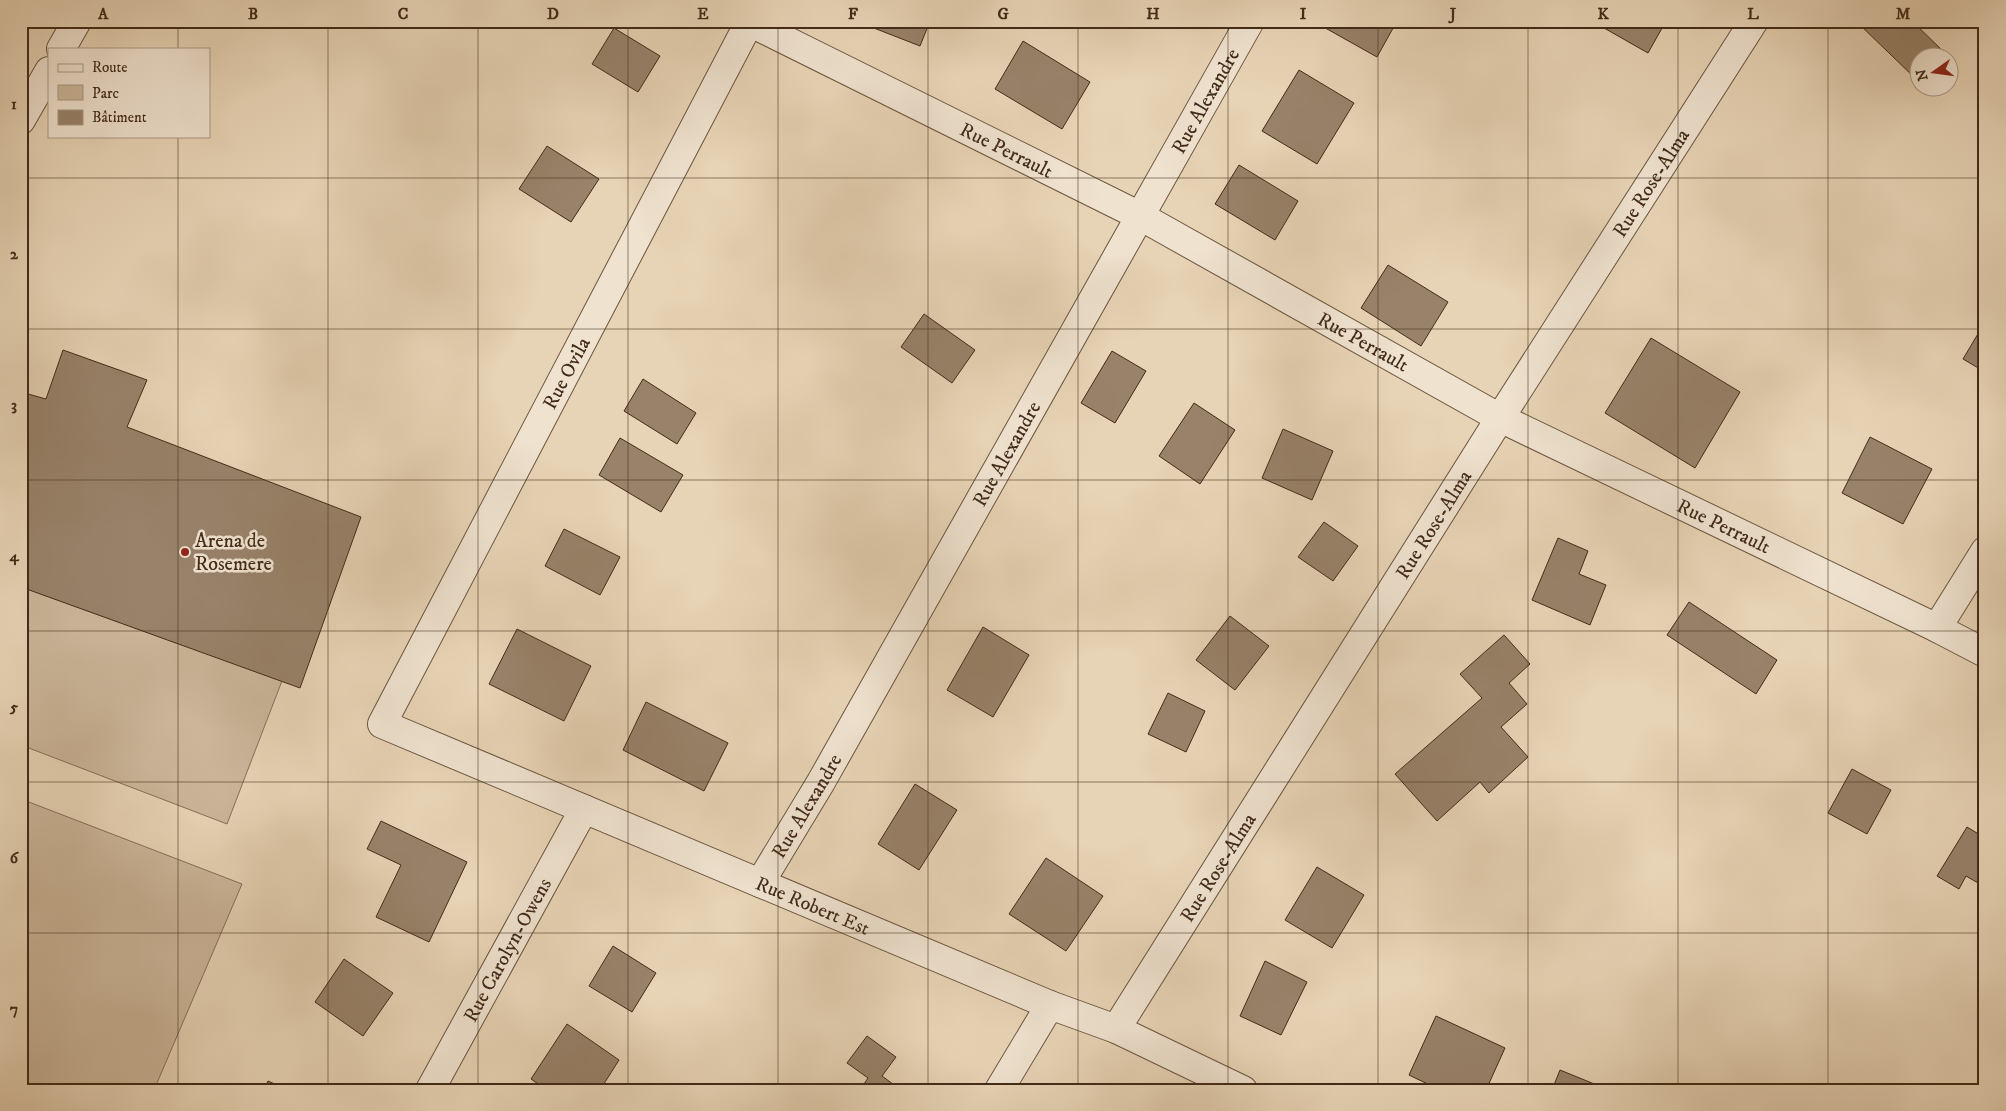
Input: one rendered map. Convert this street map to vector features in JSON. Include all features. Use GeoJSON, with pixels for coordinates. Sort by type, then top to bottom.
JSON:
{"type":"FeatureCollection","features":[{"type":"Feature","properties":{"kind":"street"},"geometry":{"type":"LineString","coordinates":[[62,48],[77,21]]}},
{"type":"Feature","properties":{"kind":"street","name":"Rue Alexandre"},"geometry":{"type":"LineString","coordinates":[[760,883],[826,773],[1250,21]]}},
{"type":"Feature","properties":{"kind":"street","name":"Rue Rose-Alma"},"geometry":{"type":"LineString","coordinates":[[1116,1029],[1500,418],[1754,21]]}},
{"type":"Feature","properties":{"kind":"street","name":"Rue Perrault"},"geometry":{"type":"LineString","coordinates":[[749,22],[1140,216],[1500,418],[1937,628],[1985,653]]}},
{"type":"Feature","properties":{"kind":"street","name":"Rue Ovila"},"geometry":{"type":"LineString","coordinates":[[382,724],[749,22]]}},
{"type":"Feature","properties":{"kind":"street"},"geometry":{"type":"LineString","coordinates":[[21,120],[48,73]]}},
{"type":"Feature","properties":{"kind":"street"},"geometry":{"type":"LineString","coordinates":[[1937,628],[1985,551]]}},
{"type":"Feature","properties":{"kind":"street","name":"Rue Robert Est"},"geometry":{"type":"LineString","coordinates":[[382,724],[1050,1005],[1116,1029],[1243,1090]]}},
{"type":"Feature","properties":{"kind":"street","name":"Rue Carolyn-Owens"},"geometry":{"type":"LineString","coordinates":[[430,1090],[584,809]]}},
{"type":"Feature","properties":{"kind":"street"},"geometry":{"type":"LineString","coordinates":[[999,1090],[1050,1005]]}},
{"type":"Feature","properties":{"kind":"green space"},"geometry":{"type":"Polygon","coordinates":[[[21,556],[290,660],[227,824],[21,745],[21,556]]]}},
{"type":"Feature","properties":{"kind":"green space"},"geometry":{"type":"Polygon","coordinates":[[[21,799],[242,884],[154,1090],[21,1090],[21,799]]]}},
{"type":"Feature","properties":{"kind":"building"},"geometry":{"type":"Polygon","coordinates":[[[862,21],[930,21],[920,46],[861,23],[862,21]]]}},
{"type":"Feature","properties":{"kind":"building"},"geometry":{"type":"Polygon","coordinates":[[[1116,21],[1130,21],[1126,28],[1116,21]]]}},
{"type":"Feature","properties":{"kind":"building"},"geometry":{"type":"Polygon","coordinates":[[[1322,21],[1397,21],[1377,57],[1320,25],[1322,21]]]}},
{"type":"Feature","properties":{"kind":"building"},"geometry":{"type":"Polygon","coordinates":[[[1598,21],[1666,21],[1648,53],[1597,24],[1598,21]]]}},
{"type":"Feature","properties":{"kind":"building"},"geometry":{"type":"Polygon","coordinates":[[[1861,21],[1912,21],[1940,48],[1908,48],[1908,71],[1859,24],[1861,21]]]}},
{"type":"Feature","properties":{"kind":"building"},"geometry":{"type":"Polygon","coordinates":[[[614,28],[660,56],[638,92],[592,64],[614,28]]]}},
{"type":"Feature","properties":{"kind":"building"},"geometry":{"type":"Polygon","coordinates":[[[1023,41],[1090,82],[1062,129],[995,89],[1023,41]]]}},
{"type":"Feature","properties":{"kind":"building"},"geometry":{"type":"Polygon","coordinates":[[[1299,70],[1354,103],[1317,164],[1262,131],[1299,70]]]}},
{"type":"Feature","properties":{"kind":"building"},"geometry":{"type":"Polygon","coordinates":[[[547,146],[599,179],[571,222],[519,189],[547,146]]]}},
{"type":"Feature","properties":{"kind":"building"},"geometry":{"type":"Polygon","coordinates":[[[1239,165],[1298,201],[1275,240],[1215,204],[1239,165]]]}},
{"type":"Feature","properties":{"kind":"building"},"geometry":{"type":"Polygon","coordinates":[[[1388,265],[1448,302],[1421,346],[1361,308],[1388,265]]]}},
{"type":"Feature","properties":{"kind":"building"},"geometry":{"type":"Polygon","coordinates":[[[924,314],[975,350],[952,383],[901,347],[924,314]]]}},
{"type":"Feature","properties":{"kind":"building"},"geometry":{"type":"Polygon","coordinates":[[[1985,322],[1985,372],[1963,359],[1985,322]]]}},
{"type":"Feature","properties":{"kind":"building"},"geometry":{"type":"Polygon","coordinates":[[[1651,338],[1740,392],[1695,468],[1605,413],[1651,338]]]}},
{"type":"Feature","properties":{"kind":"building","name":"Arena de Rosemere"},"geometry":{"type":"Polygon","coordinates":[[[63,350],[147,380],[127,427],[361,517],[300,688],[21,587],[21,392],[46,399],[63,350]]]}},
{"type":"Feature","properties":{"kind":"building"},"geometry":{"type":"Polygon","coordinates":[[[1112,351],[1146,371],[1115,423],[1081,403],[1112,351]]]}},
{"type":"Feature","properties":{"kind":"building"},"geometry":{"type":"Polygon","coordinates":[[[643,379],[696,413],[677,444],[624,411],[643,379]]]}},
{"type":"Feature","properties":{"kind":"building"},"geometry":{"type":"Polygon","coordinates":[[[1194,403],[1235,430],[1200,484],[1159,456],[1194,403]]]}},
{"type":"Feature","properties":{"kind":"building"},"geometry":{"type":"Polygon","coordinates":[[[1283,429],[1333,451],[1312,500],[1262,478],[1283,429]]]}},
{"type":"Feature","properties":{"kind":"building"},"geometry":{"type":"Polygon","coordinates":[[[1870,437],[1932,469],[1903,524],[1842,493],[1870,437]]]}},
{"type":"Feature","properties":{"kind":"building"},"geometry":{"type":"Polygon","coordinates":[[[620,438],[683,475],[661,512],[599,475],[620,438]]]}},
{"type":"Feature","properties":{"kind":"building"},"geometry":{"type":"Polygon","coordinates":[[[1324,522],[1358,546],[1333,581],[1298,557],[1324,522]]]}},
{"type":"Feature","properties":{"kind":"building"},"geometry":{"type":"Polygon","coordinates":[[[564,529],[620,557],[600,595],[545,566],[564,529]]]}},
{"type":"Feature","properties":{"kind":"building"},"geometry":{"type":"Polygon","coordinates":[[[1558,538],[1588,551],[1579,574],[1606,585],[1590,625],[1532,600],[1558,538]]]}},
{"type":"Feature","properties":{"kind":"building"},"geometry":{"type":"Polygon","coordinates":[[[1689,602],[1777,660],[1756,694],[1667,635],[1689,602]]]}},
{"type":"Feature","properties":{"kind":"building"},"geometry":{"type":"Polygon","coordinates":[[[1230,616],[1269,646],[1235,690],[1196,660],[1230,616]]]}},
{"type":"Feature","properties":{"kind":"building"},"geometry":{"type":"Polygon","coordinates":[[[983,627],[1029,655],[993,717],[947,690],[983,627]]]}},
{"type":"Feature","properties":{"kind":"building"},"geometry":{"type":"Polygon","coordinates":[[[517,629],[591,666],[564,721],[489,684],[517,629]]]}},
{"type":"Feature","properties":{"kind":"building"},"geometry":{"type":"Polygon","coordinates":[[[1504,635],[1530,664],[1509,683],[1527,704],[1501,727],[1528,757],[1489,793],[1480,782],[1437,821],[1395,774],[1482,698],[1460,674],[1504,635]]]}},
{"type":"Feature","properties":{"kind":"building"},"geometry":{"type":"Polygon","coordinates":[[[1168,693],[1205,711],[1186,752],[1148,734],[1168,693]]]}},
{"type":"Feature","properties":{"kind":"building"},"geometry":{"type":"Polygon","coordinates":[[[646,702],[728,743],[704,791],[623,750],[646,702]]]}},
{"type":"Feature","properties":{"kind":"building"},"geometry":{"type":"Polygon","coordinates":[[[1852,769],[1891,790],[1867,834],[1828,813],[1852,769]]]}},
{"type":"Feature","properties":{"kind":"building"},"geometry":{"type":"Polygon","coordinates":[[[915,784],[957,810],[919,870],[878,844],[915,784]]]}},
{"type":"Feature","properties":{"kind":"building"},"geometry":{"type":"Polygon","coordinates":[[[381,821],[467,862],[429,942],[376,917],[401,865],[367,849],[381,821]]]}},
{"type":"Feature","properties":{"kind":"building"},"geometry":{"type":"Polygon","coordinates":[[[1967,827],[1985,838],[1985,887],[1966,876],[1959,889],[1937,876],[1967,827]]]}},
{"type":"Feature","properties":{"kind":"building"},"geometry":{"type":"Polygon","coordinates":[[[1046,858],[1103,896],[1066,951],[1009,914],[1046,858]]]}},
{"type":"Feature","properties":{"kind":"building"},"geometry":{"type":"Polygon","coordinates":[[[1317,867],[1364,895],[1332,948],[1285,920],[1317,867]]]}},
{"type":"Feature","properties":{"kind":"building"},"geometry":{"type":"Polygon","coordinates":[[[613,946],[656,973],[632,1012],[589,986],[613,946]]]}},
{"type":"Feature","properties":{"kind":"building"},"geometry":{"type":"Polygon","coordinates":[[[344,959],[393,993],[363,1036],[315,1002],[344,959]]]}},
{"type":"Feature","properties":{"kind":"building"},"geometry":{"type":"Polygon","coordinates":[[[1265,961],[1307,982],[1281,1035],[1240,1016],[1265,961]]]}},
{"type":"Feature","properties":{"kind":"building"},"geometry":{"type":"Polygon","coordinates":[[[1436,1016],[1505,1048],[1486,1090],[1440,1090],[1409,1075],[1436,1016]]]}},
{"type":"Feature","properties":{"kind":"building"},"geometry":{"type":"Polygon","coordinates":[[[567,1024],[619,1060],[600,1090],[547,1090],[531,1079],[567,1024]]]}},
{"type":"Feature","properties":{"kind":"building"},"geometry":{"type":"Polygon","coordinates":[[[867,1036],[896,1057],[882,1076],[901,1090],[860,1090],[868,1078],[847,1063],[867,1036]]]}},
{"type":"Feature","properties":{"kind":"building"},"geometry":{"type":"Polygon","coordinates":[[[1560,1070],[1609,1090],[1552,1090],[1560,1070]]]}},
{"type":"Feature","properties":{"kind":"building"},"geometry":{"type":"Polygon","coordinates":[[[268,1081],[288,1090],[264,1090],[268,1081]]]}},
{"type":"Feature","properties":{"kind":"place","name":"Arena de Rosemere"},"geometry":{"type":"Point","coordinates":[185,552]}}]}
